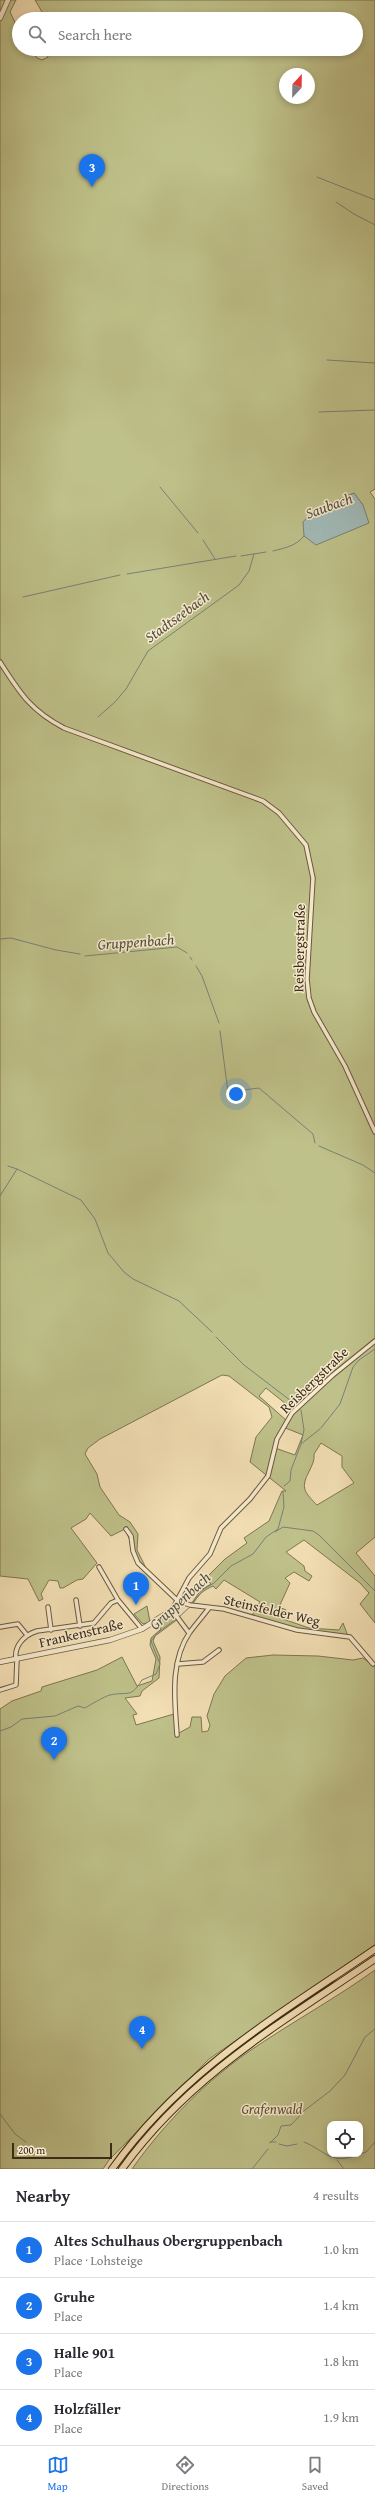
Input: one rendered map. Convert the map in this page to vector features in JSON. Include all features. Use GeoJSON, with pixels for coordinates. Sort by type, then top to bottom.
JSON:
{"type":"FeatureCollection","features":[{"type":"Feature","properties":{"kind":"highway"},"geometry":{"type":"LineString","coordinates":[[112,2169],[153,2117],[198,2074],[229,2049],[375,1949]]}},
{"type":"Feature","properties":{"kind":"highway"},"geometry":{"type":"LineString","coordinates":[[122,2169],[168,2112],[209,2075],[250,2044],[375,1959]]}},
{"type":"Feature","properties":{"kind":"street"},"geometry":{"type":"LineString","coordinates":[[0,18],[8,0]]}},
{"type":"Feature","properties":{"kind":"street","name":"Reisbergstraße"},"geometry":{"type":"LineString","coordinates":[[0,662],[26,702],[49,720],[64,728],[263,801],[279,813],[306,845],[313,878],[307,979],[309,998],[314,1012],[345,1066],[375,1132]]}},
{"type":"Feature","properties":{"kind":"street","name":"Reisbergstraße"},"geometry":{"type":"LineString","coordinates":[[178,1601],[190,1578],[210,1554],[221,1528],[250,1499],[268,1476],[277,1439],[292,1413],[333,1375],[375,1341]]}},
{"type":"Feature","properties":{"kind":"street"},"geometry":{"type":"LineString","coordinates":[[126,1529],[130,1536],[133,1551],[138,1563],[178,1601]]}},
{"type":"Feature","properties":{"kind":"street"},"geometry":{"type":"LineString","coordinates":[[100,1567],[118,1600],[142,1628]]}},
{"type":"Feature","properties":{"kind":"street"},"geometry":{"type":"LineString","coordinates":[[76,1600],[80,1626]]}},
{"type":"Feature","properties":{"kind":"street"},"geometry":{"type":"LineString","coordinates":[[0,1690],[16,1685],[16,1650],[28,1635],[94,1624],[111,1603],[118,1600]]}},
{"type":"Feature","properties":{"kind":"street","name":"Steinsfelder Weg"},"geometry":{"type":"LineString","coordinates":[[178,1601],[191,1605],[224,1609],[298,1630],[350,1637],[373,1664]]}},
{"type":"Feature","properties":{"kind":"street","name":"Frankenstraße"},"geometry":{"type":"LineString","coordinates":[[1,1663],[110,1640],[142,1628],[172,1610],[178,1601]]}},
{"type":"Feature","properties":{"kind":"street"},"geometry":{"type":"LineString","coordinates":[[48,1607],[51,1630]]}},
{"type":"Feature","properties":{"kind":"street"},"geometry":{"type":"LineString","coordinates":[[176,1735],[174,1690],[178,1664],[189,1634],[209,1608]]}},
{"type":"Feature","properties":{"kind":"street"},"geometry":{"type":"LineString","coordinates":[[172,1610],[179,1617],[189,1634]]}},
{"type":"Feature","properties":{"kind":"street"},"geometry":{"type":"LineString","coordinates":[[0,1627],[18,1624],[28,1635]]}},
{"type":"Feature","properties":{"kind":"street"},"geometry":{"type":"LineString","coordinates":[[178,1664],[203,1662],[219,1650]]}},
{"type":"Feature","properties":{"kind":"green space"},"geometry":{"type":"Polygon","coordinates":[[[0,0],[16,0],[10,12],[12,16],[12,56],[36,56],[42,60],[48,56],[363,56],[363,12],[42,12],[35,0],[375,0],[375,489],[370,492],[375,499],[375,1537],[356,1553],[375,1576],[375,1623],[360,1604],[369,1593],[360,1583],[304,1540],[286,1552],[304,1566],[305,1571],[312,1576],[309,1581],[294,1572],[285,1578],[290,1583],[279,1607],[286,1610],[283,1619],[309,1628],[339,1630],[343,1623],[348,1636],[297,1629],[251,1617],[260,1602],[224,1580],[216,1589],[213,1586],[204,1591],[199,1595],[193,1604],[191,1604],[201,1590],[211,1584],[206,1578],[225,1559],[247,1543],[244,1538],[269,1521],[282,1491],[286,1491],[250,1462],[256,1437],[272,1417],[269,1407],[229,1376],[222,1375],[100,1439],[88,1448],[85,1454],[97,1474],[100,1487],[119,1515],[130,1522],[138,1534],[137,1550],[147,1570],[143,1570],[125,1529],[111,1536],[90,1513],[86,1519],[71,1528],[97,1563],[83,1579],[77,1580],[63,1588],[60,1588],[58,1581],[49,1580],[41,1594],[43,1599],[39,1601],[28,1579],[0,1576],[0,0]],[[354,493],[312,512],[363,505],[354,493]],[[266,1388],[259,1396],[287,1421],[293,1406],[286,1404],[266,1388]],[[283,1427],[275,1448],[295,1455],[303,1435],[283,1427]],[[321,1443],[314,1454],[313,1463],[304,1486],[307,1494],[317,1505],[354,1483],[342,1467],[342,1456],[321,1443]]]}},
{"type":"Feature","properties":{"kind":"green space"},"geometry":{"type":"Polygon","coordinates":[[[147,1606],[150,1622],[143,1624],[134,1614],[147,1606]]]}},
{"type":"Feature","properties":{"kind":"green space"},"geometry":{"type":"Polygon","coordinates":[[[173,1613],[178,1619],[155,1636],[153,1641],[160,1657],[159,1678],[142,1691],[140,1696],[125,1698],[137,1714],[133,1715],[136,1725],[174,1714],[177,1734],[190,1727],[192,1717],[201,1717],[202,1732],[208,1731],[210,1725],[207,1716],[214,1694],[225,1676],[246,1658],[273,1655],[318,1656],[353,1660],[363,1658],[375,1667],[375,1945],[209,2059],[109,2160],[103,2169],[0,2169],[0,1709],[12,1701],[41,1691],[42,1687],[97,1670],[122,1657],[137,1686],[152,1681],[156,1659],[150,1645],[151,1638],[161,1629],[158,1623],[173,1613]]]}},
{"type":"Feature","properties":{"kind":"green space","name":"Grafenwald"},"geometry":{"type":"Polygon","coordinates":[[[375,1970],[375,2169],[132,2169],[158,2135],[203,2088],[254,2048],[375,1970]]]}},
{"type":"Feature","properties":{"kind":"water","name":"Saubach"},"geometry":{"type":"Polygon","coordinates":[[[354,493],[363,505],[369,523],[316,545],[304,536],[303,522],[312,512],[354,493]]]}},
{"type":"Feature","properties":{"kind":"waterway"},"geometry":{"type":"LineString","coordinates":[[317,177],[375,200]]}},
{"type":"Feature","properties":{"kind":"waterway"},"geometry":{"type":"LineString","coordinates":[[336,202],[375,225]]}},
{"type":"Feature","properties":{"kind":"waterway"},"geometry":{"type":"LineString","coordinates":[[327,360],[375,363]]}},
{"type":"Feature","properties":{"kind":"waterway"},"geometry":{"type":"LineString","coordinates":[[319,412],[375,410]]}},
{"type":"Feature","properties":{"kind":"waterway"},"geometry":{"type":"LineString","coordinates":[[160,487],[198,533]]}},
{"type":"Feature","properties":{"kind":"waterway","name":"Stadtseebach"},"geometry":{"type":"LineString","coordinates":[[273,551],[286,548],[304,536]]}},
{"type":"Feature","properties":{"kind":"waterway"},"geometry":{"type":"LineString","coordinates":[[203,540],[215,559]]}},
{"type":"Feature","properties":{"kind":"waterway","name":"Stadtseebach"},"geometry":{"type":"LineString","coordinates":[[241,556],[266,552]]}},
{"type":"Feature","properties":{"kind":"waterway","name":"Stadtseebach"},"geometry":{"type":"LineString","coordinates":[[98,717],[115,702],[126,689],[148,651],[239,585],[249,571],[254,554]]}},
{"type":"Feature","properties":{"kind":"waterway","name":"Stadtseebach"},"geometry":{"type":"LineString","coordinates":[[127,574],[236,556]]}},
{"type":"Feature","properties":{"kind":"waterway","name":"Stadtseebach"},"geometry":{"type":"LineString","coordinates":[[23,597],[120,575]]}},
{"type":"Feature","properties":{"kind":"waterway","name":"Gruppenbach"},"geometry":{"type":"LineString","coordinates":[[0,939],[11,938],[56,950],[80,954]]}},
{"type":"Feature","properties":{"kind":"waterway","name":"Gruppenbach"},"geometry":{"type":"LineString","coordinates":[[85,956],[177,947],[187,953]]}},
{"type":"Feature","properties":{"kind":"waterway","name":"Gruppenbach"},"geometry":{"type":"LineString","coordinates":[[196,966],[202,976],[219,1023]]}},
{"type":"Feature","properties":{"kind":"waterway","name":"Gruppenbach"},"geometry":{"type":"LineString","coordinates":[[220,1031],[228,1092],[259,1088],[313,1134],[315,1143]]}},
{"type":"Feature","properties":{"kind":"waterway","name":"Gruppenbach"},"geometry":{"type":"LineString","coordinates":[[319,1146],[363,1165],[375,1173]]}},
{"type":"Feature","properties":{"kind":"waterway"},"geometry":{"type":"LineString","coordinates":[[8,1166],[17,1169]]}},
{"type":"Feature","properties":{"kind":"waterway"},"geometry":{"type":"LineString","coordinates":[[0,1196],[17,1169],[81,1200],[95,1219],[108,1253],[124,1272],[133,1279],[179,1301],[212,1332]]}},
{"type":"Feature","properties":{"kind":"waterway"},"geometry":{"type":"LineString","coordinates":[[216,1337],[244,1365],[295,1404]]}},
{"type":"Feature","properties":{"kind":"waterway","name":"Gruppenbach"},"geometry":{"type":"LineString","coordinates":[[321,1428],[340,1404],[353,1367],[359,1360],[375,1349]]}},
{"type":"Feature","properties":{"kind":"waterway"},"geometry":{"type":"LineString","coordinates":[[301,1410],[304,1430],[301,1443]]}},
{"type":"Feature","properties":{"kind":"waterway","name":"Gruppenbach"},"geometry":{"type":"LineString","coordinates":[[284,1486],[290,1481],[291,1470],[301,1444],[320,1429]]}},
{"type":"Feature","properties":{"kind":"waterway","name":"Gruppenbach"},"geometry":{"type":"LineString","coordinates":[[193,1603],[204,1589],[214,1583],[231,1566],[253,1554],[266,1537],[278,1529],[284,1507],[283,1492]]}},
{"type":"Feature","properties":{"kind":"waterway"},"geometry":{"type":"LineString","coordinates":[[275,1532],[283,1527],[313,1531],[319,1535],[375,1591]]}},
{"type":"Feature","properties":{"kind":"waterway","name":"Gruppenbach"},"geometry":{"type":"LineString","coordinates":[[179,1617],[191,1606]]}},
{"type":"Feature","properties":{"kind":"waterway","name":"Gruppenbach"},"geometry":{"type":"LineString","coordinates":[[0,1731],[11,1727],[22,1719],[55,1716],[78,1706],[85,1708],[110,1695],[132,1692],[142,1680],[156,1674],[160,1664],[151,1641],[157,1633],[176,1619]]}},
{"type":"Feature","properties":{"kind":"waterway"},"geometry":{"type":"LineString","coordinates":[[270,2143],[278,2135],[281,2126],[291,2125],[305,2110],[330,2091],[345,2075],[365,2037],[375,2029]]}},
{"type":"Feature","properties":{"kind":"waterway"},"geometry":{"type":"LineString","coordinates":[[0,2114],[15,2134],[26,2142]]}},
{"type":"Feature","properties":{"kind":"waterway"},"geometry":{"type":"LineString","coordinates":[[270,2142],[276,2142]]}},
{"type":"Feature","properties":{"kind":"waterway"},"geometry":{"type":"LineString","coordinates":[[304,2142],[327,2154]]}},
{"type":"Feature","properties":{"kind":"waterway"},"geometry":{"type":"LineString","coordinates":[[363,2153],[366,2152],[375,2142]]}},
{"type":"Feature","properties":{"kind":"waterway"},"geometry":{"type":"LineString","coordinates":[[279,2144],[287,2146],[297,2144]]}},
{"type":"Feature","properties":{"kind":"waterway"},"geometry":{"type":"LineString","coordinates":[[32,2148],[41,2154]]}},
{"type":"Feature","properties":{"kind":"waterway"},"geometry":{"type":"LineString","coordinates":[[252,2169],[268,2149]]}},
{"type":"Feature","properties":{"kind":"waterway"},"geometry":{"type":"LineString","coordinates":[[332,2157],[342,2159],[350,2157]]}},
{"type":"Feature","properties":{"kind":"waterway"},"geometry":{"type":"LineString","coordinates":[[337,2160],[344,2169]]}},
{"type":"Feature","properties":{"kind":"place","name":"Halle 901"},"geometry":{"type":"Point","coordinates":[92,187]}},
{"type":"Feature","properties":{"kind":"place","name":"Altes Schulhaus Obergruppenbach"},"geometry":{"type":"Point","coordinates":[136,1605]}},
{"type":"Feature","properties":{"kind":"place","name":"Gruhe"},"geometry":{"type":"Point","coordinates":[54,1760]}},
{"type":"Feature","properties":{"kind":"place","name":"Holzfäller"},"geometry":{"type":"Point","coordinates":[142,2049]}}]}
